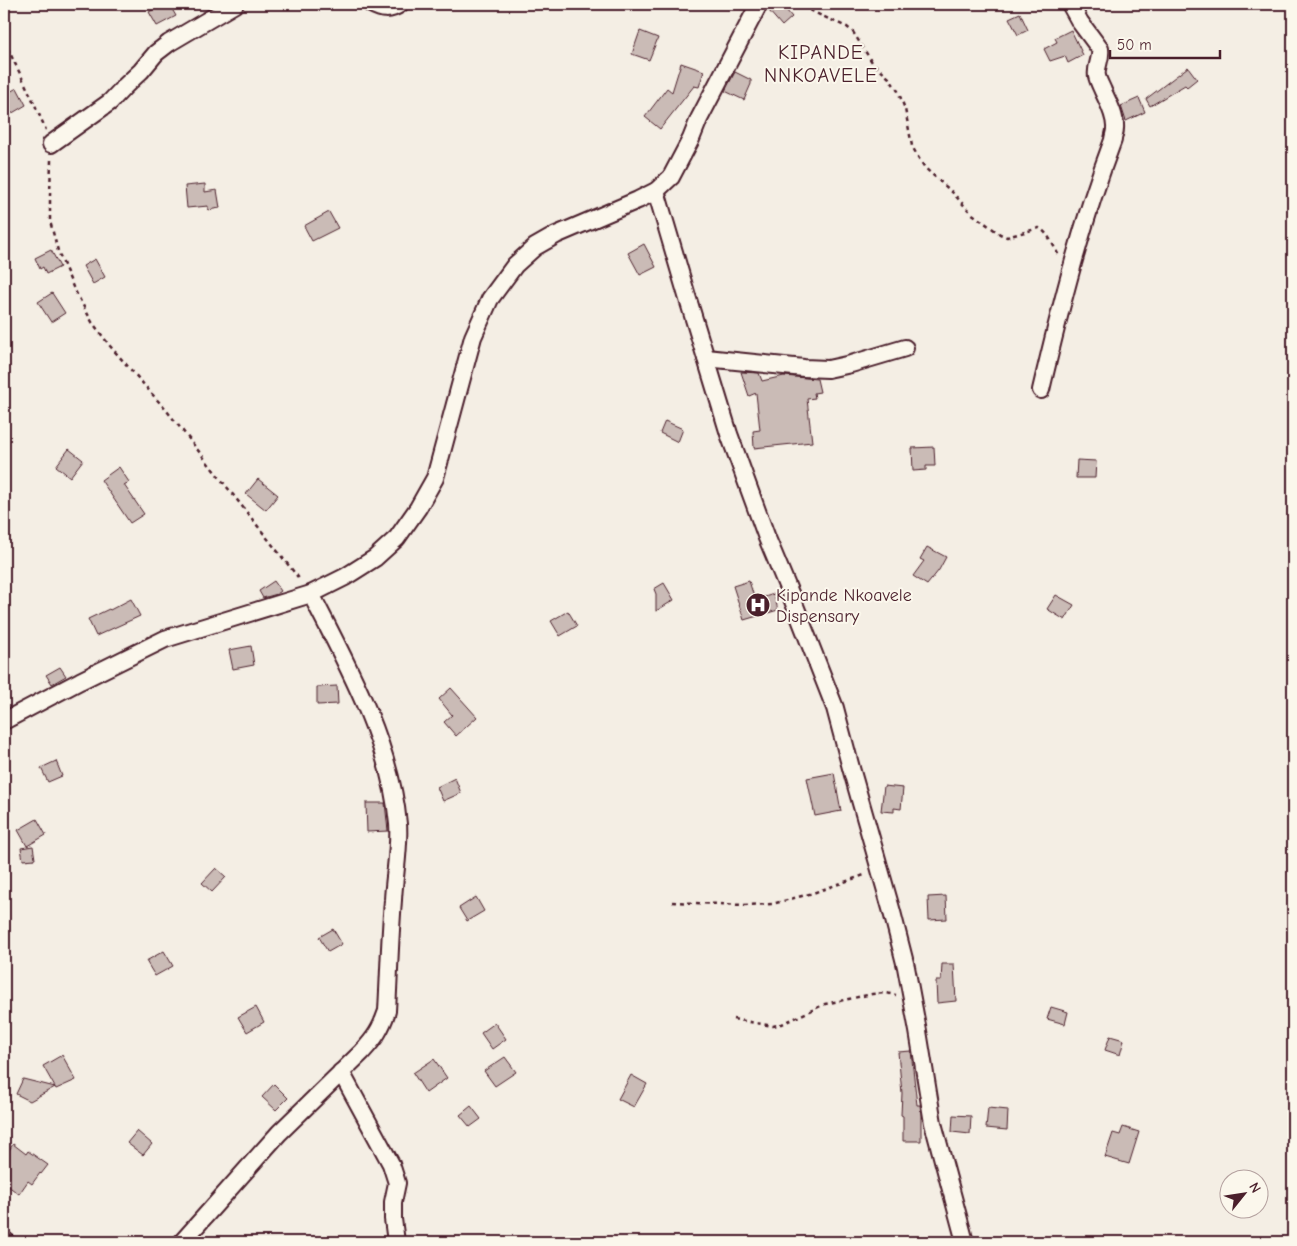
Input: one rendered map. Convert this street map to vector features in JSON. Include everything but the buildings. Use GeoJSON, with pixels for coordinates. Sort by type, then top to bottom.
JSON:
{"type":"FeatureCollection","features":[{"type":"Feature","properties":{"kind":"street"},"geometry":{"type":"LineString","coordinates":[[51,144],[110,102],[156,53],[169,43],[235,4]]}},
{"type":"Feature","properties":{"kind":"street"},"geometry":{"type":"LineString","coordinates":[[371,4],[384,9],[392,9],[400,4]]}},
{"type":"Feature","properties":{"kind":"street"},"geometry":{"type":"LineString","coordinates":[[4,720],[165,639],[311,594],[345,577],[375,558],[397,538],[418,508],[435,478],[473,337],[490,299],[515,265],[535,247],[556,234],[656,191],[670,177],[759,4]]}},
{"type":"Feature","properties":{"kind":"street"},"geometry":{"type":"LineString","coordinates":[[1041,390],[1069,274],[1087,211],[1113,140],[1115,129],[1110,105],[1096,75],[1101,53],[1100,49],[1080,22],[1070,4]]}},
{"type":"Feature","properties":{"kind":"street"},"geometry":{"type":"LineString","coordinates":[[656,191],[729,434],[767,538],[835,708],[906,968],[933,1124],[965,1242]]}},
{"type":"Feature","properties":{"kind":"street"},"geometry":{"type":"LineString","coordinates":[[706,358],[828,369],[905,348]]}},
{"type":"Feature","properties":{"kind":"street"},"geometry":{"type":"LineString","coordinates":[[182,1242],[279,1133],[375,1038],[387,1011],[398,826],[393,787],[384,755],[365,705],[311,594]]}},
{"type":"Feature","properties":{"kind":"street"},"geometry":{"type":"LineString","coordinates":[[341,1072],[396,1175],[397,1183],[393,1202],[396,1242]]}},
{"type":"Feature","properties":{"kind":"path"},"geometry":{"type":"LineString","coordinates":[[795,4],[850,29],[872,62],[894,84],[905,110],[912,146],[925,168],[952,192],[971,213],[1000,234],[1007,237],[1039,228],[1042,229],[1057,251],[1069,274]]}},
{"type":"Feature","properties":{"kind":"path"},"geometry":{"type":"LineString","coordinates":[[4,41],[38,110],[51,144],[50,221],[58,250],[73,287],[92,322],[110,346],[167,411],[311,594]]}},
{"type":"Feature","properties":{"kind":"path"},"geometry":{"type":"LineString","coordinates":[[672,902],[772,904],[814,893],[880,869]]}},
{"type":"Feature","properties":{"kind":"path"},"geometry":{"type":"LineString","coordinates":[[733,1019],[773,1026],[782,1024],[825,1004],[872,994],[885,993],[912,999]]}},
{"type":"Feature","properties":{"kind":"place","name":"Kipande Nkoavele Dispensary"},"geometry":{"type":"Point","coordinates":[758,605]}},
{"type":"Feature","properties":{"kind":"district","name":"KIPANDE NNKOAVELE"},"geometry":{"type":"Point","coordinates":[821,64]}}]}
